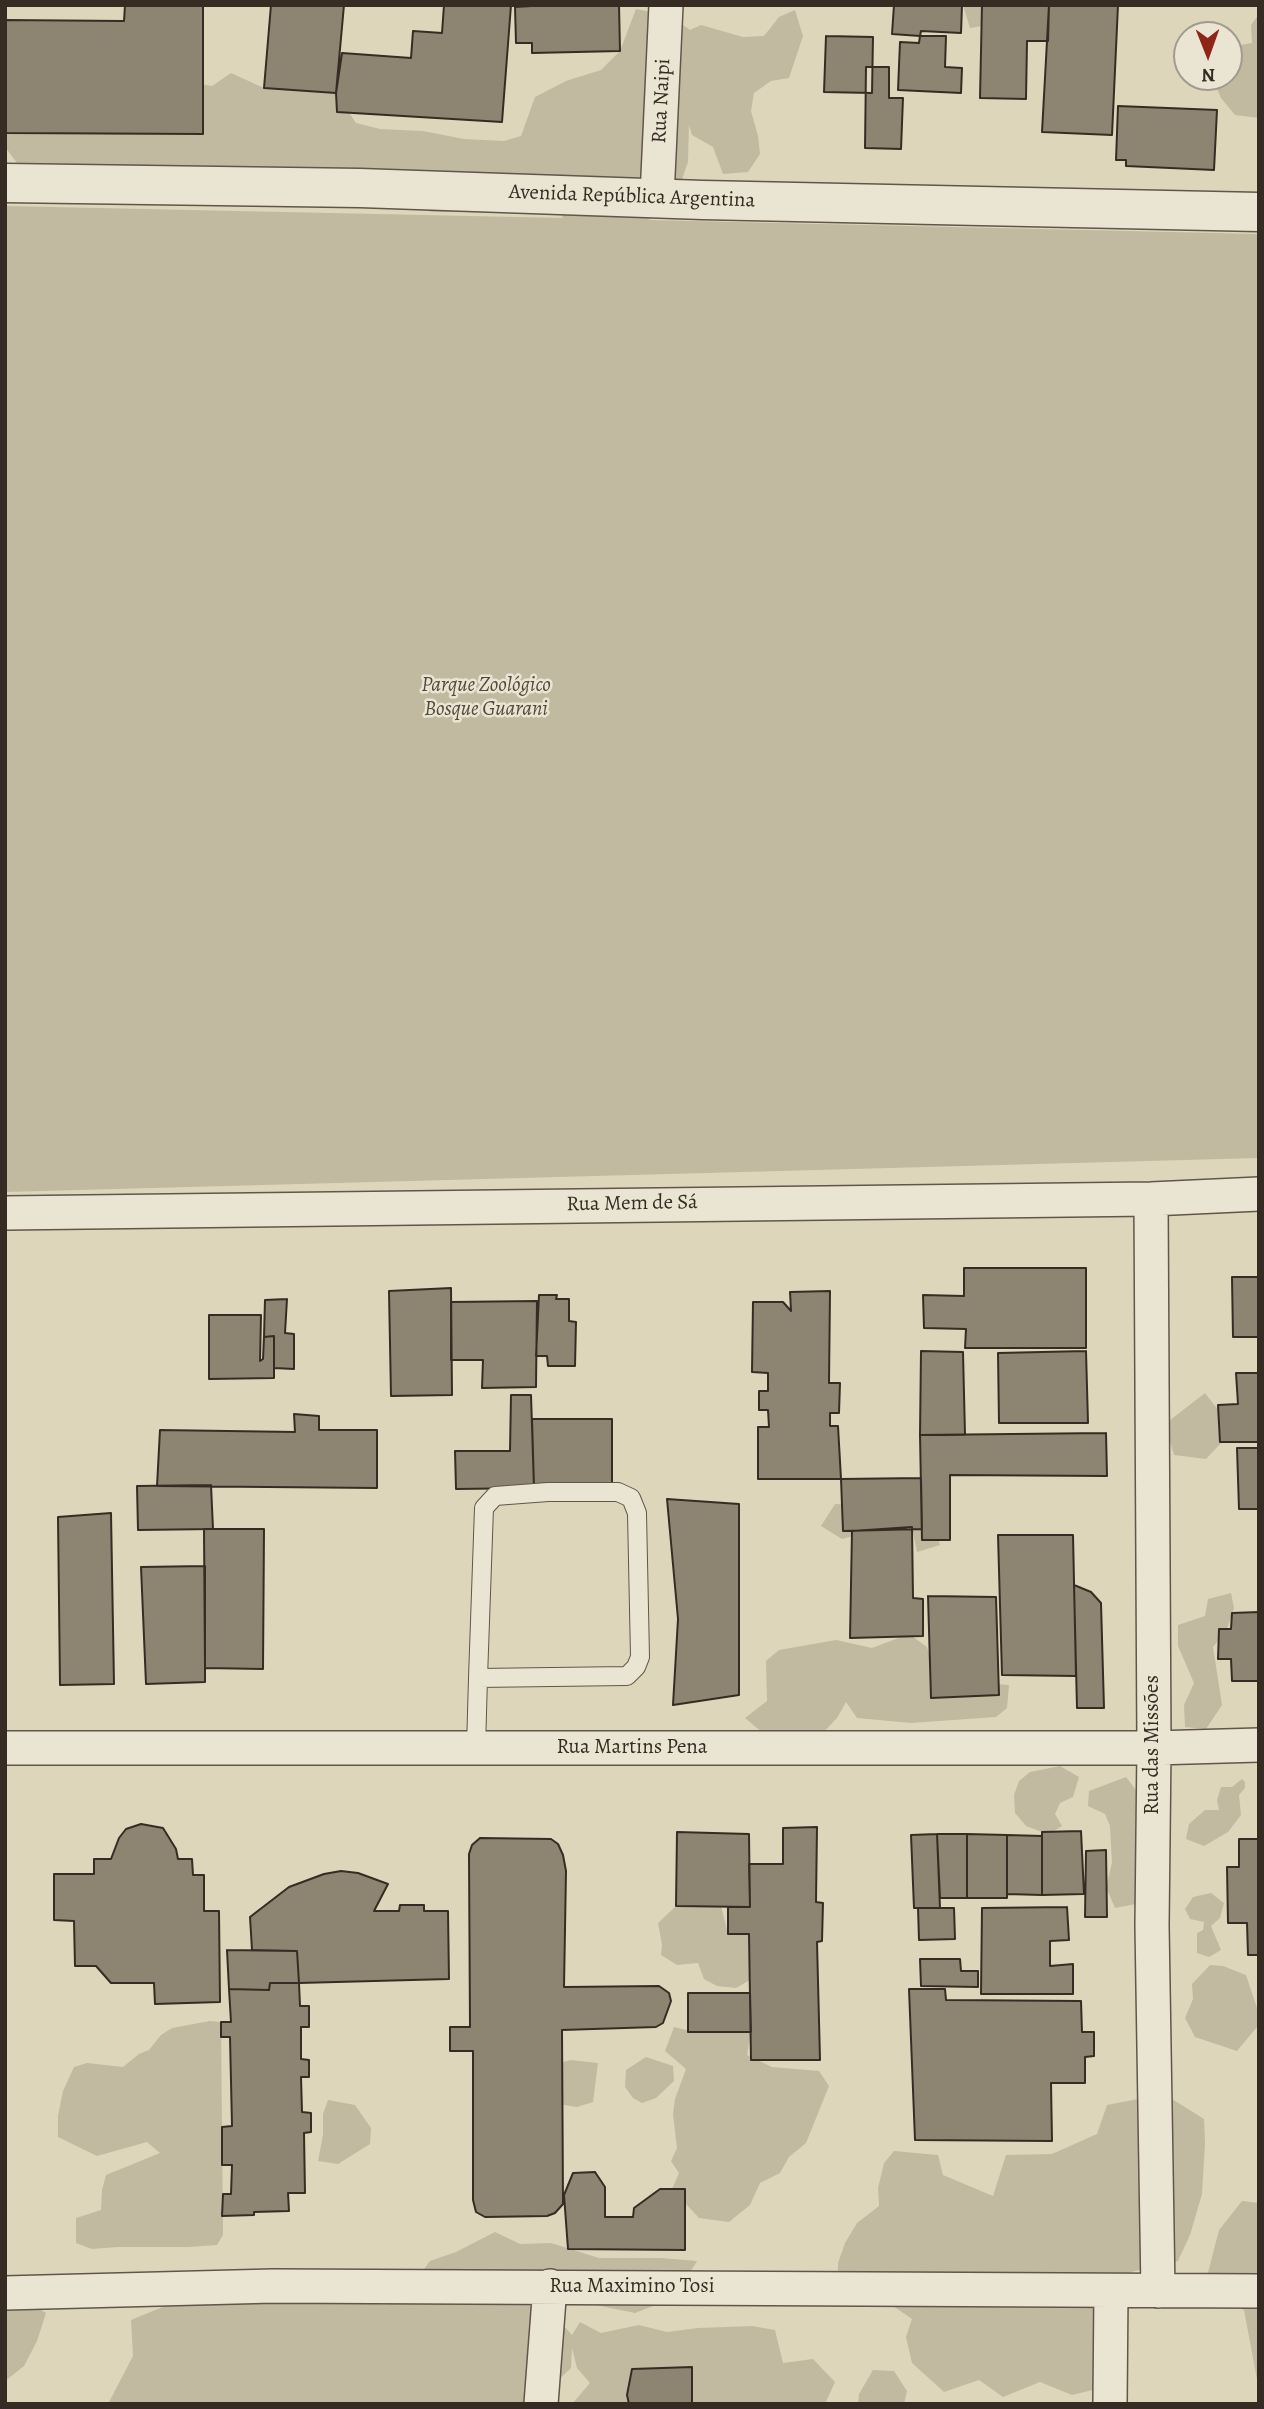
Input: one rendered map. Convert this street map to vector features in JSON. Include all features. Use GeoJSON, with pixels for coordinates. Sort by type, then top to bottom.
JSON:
{"type":"FeatureCollection","features":[{"type":"Feature","properties":{"kind":"street","name":"Rua Naipi"},"geometry":{"type":"LineString","coordinates":[[657,197],[666,5]]}},
{"type":"Feature","properties":{"kind":"street","name":"Avenida República Argentina"},"geometry":{"type":"LineString","coordinates":[[5,183],[360,188],[717,201],[1259,212]]}},
{"type":"Feature","properties":{"kind":"street","name":"Rua Mem de Sá"},"geometry":{"type":"LineString","coordinates":[[5,1213],[1151,1199],[1259,1194]]}},
{"type":"Feature","properties":{"kind":"street","name":"Rua das Missões"},"geometry":{"type":"LineString","coordinates":[[1151,1199],[1154,1748],[1152,1925],[1158,2291]]}},
{"type":"Feature","properties":{"kind":"street","name":"Rua Martins Pena"},"geometry":{"type":"LineString","coordinates":[[5,1748],[1154,1748],[1259,1745]]}},
{"type":"Feature","properties":{"kind":"street","name":"Rua Maximino Tosi"},"geometry":{"type":"LineString","coordinates":[[5,2293],[273,2286],[1259,2291]]}},
{"type":"Feature","properties":{"kind":"street"},"geometry":{"type":"LineString","coordinates":[[541,2404],[550,2286]]}},
{"type":"Feature","properties":{"kind":"street"},"geometry":{"type":"LineString","coordinates":[[1110,2404],[1111,2291]]}},
{"type":"Feature","properties":{"kind":"lane"},"geometry":{"type":"LineString","coordinates":[[476,1748],[478,1678],[484,1508],[495,1496],[548,1492],[618,1492],[631,1498],[637,1513],[640,1657],[636,1667],[627,1676],[478,1678]]}},
{"type":"Feature","properties":{"kind":"green space"},"geometry":{"type":"Polygon","coordinates":[[[963,5],[1014,5],[988,25],[970,28],[963,5]]]}},
{"type":"Feature","properties":{"kind":"green space","name":"Parque Zoológico Bosque Guarani"},"geometry":{"type":"Polygon","coordinates":[[[636,9],[671,16],[690,30],[701,25],[743,37],[764,36],[779,17],[795,10],[803,36],[789,78],[771,81],[754,93],[751,111],[760,154],[748,172],[723,174],[713,147],[692,135],[689,125],[688,162],[678,191],[663,213],[648,220],[1259,234],[1259,1158],[5,1192],[5,206],[563,218],[560,213],[431,212],[370,188],[32,183],[5,147],[5,130],[172,79],[212,86],[231,73],[264,88],[336,93],[356,123],[380,129],[423,131],[464,139],[504,141],[521,136],[535,97],[566,81],[601,70],[620,51],[636,9]]]}},
{"type":"Feature","properties":{"kind":"green space"},"geometry":{"type":"Polygon","coordinates":[[[1259,14],[1259,118],[1235,115],[1218,91],[1243,91],[1243,44],[1252,43],[1251,25],[1259,14]]]}},
{"type":"Feature","properties":{"kind":"green space"},"geometry":{"type":"Polygon","coordinates":[[[1205,1393],[1219,1411],[1224,1440],[1206,1459],[1174,1455],[1165,1424],[1205,1393]]]}},
{"type":"Feature","properties":{"kind":"green space"},"geometry":{"type":"Polygon","coordinates":[[[927,1495],[940,1545],[917,1552],[912,1527],[890,1526],[842,1539],[821,1526],[835,1504],[859,1505],[927,1495]]]}},
{"type":"Feature","properties":{"kind":"green space"},"geometry":{"type":"Polygon","coordinates":[[[1231,1593],[1234,1608],[1227,1629],[1213,1647],[1222,1705],[1206,1729],[1185,1727],[1184,1705],[1194,1683],[1178,1646],[1178,1625],[1205,1616],[1208,1599],[1231,1593]]]}},
{"type":"Feature","properties":{"kind":"green space"},"geometry":{"type":"Polygon","coordinates":[[[909,1634],[927,1647],[937,1679],[1009,1685],[1007,1708],[996,1717],[911,1723],[857,1718],[846,1702],[837,1718],[819,1737],[770,1739],[745,1718],[767,1701],[766,1661],[779,1650],[836,1640],[872,1648],[909,1634]]]}},
{"type":"Feature","properties":{"kind":"green space"},"geometry":{"type":"Polygon","coordinates":[[[1060,1766],[1079,1777],[1073,1797],[1060,1803],[1055,1814],[1062,1826],[1052,1832],[1042,1832],[1026,1826],[1015,1813],[1014,1795],[1019,1781],[1030,1772],[1060,1766]]]}},
{"type":"Feature","properties":{"kind":"green space"},"geometry":{"type":"Polygon","coordinates":[[[1126,1777],[1142,1798],[1136,1819],[1144,1839],[1136,1854],[1145,1888],[1136,1904],[1115,1908],[1106,1887],[1112,1863],[1110,1826],[1105,1814],[1088,1806],[1089,1791],[1126,1777]]]}},
{"type":"Feature","properties":{"kind":"green space"},"geometry":{"type":"Polygon","coordinates":[[[1242,1779],[1245,1788],[1239,1795],[1241,1815],[1228,1832],[1204,1846],[1186,1839],[1189,1824],[1205,1810],[1219,1810],[1217,1800],[1221,1787],[1232,1787],[1242,1779]]]}},
{"type":"Feature","properties":{"kind":"green space"},"geometry":{"type":"Polygon","coordinates":[[[1211,1893],[1224,1903],[1220,1918],[1211,1926],[1221,1950],[1209,1957],[1197,1953],[1197,1933],[1203,1930],[1204,1922],[1190,1919],[1185,1909],[1193,1897],[1211,1893]]]}},
{"type":"Feature","properties":{"kind":"green space"},"geometry":{"type":"Polygon","coordinates":[[[701,1902],[721,1906],[728,1934],[749,1934],[757,1940],[758,1960],[750,1980],[736,1988],[717,1986],[704,1979],[698,1963],[677,1965],[661,1955],[658,1923],[676,1906],[701,1902]]]}},
{"type":"Feature","properties":{"kind":"green space"},"geometry":{"type":"Polygon","coordinates":[[[1210,1965],[1223,1966],[1246,1975],[1257,2008],[1257,2027],[1237,2051],[1195,2037],[1185,2018],[1193,1999],[1192,1984],[1210,1965]]]}},
{"type":"Feature","properties":{"kind":"green space"},"geometry":{"type":"Polygon","coordinates":[[[709,2017],[751,2032],[747,2055],[772,2067],[819,2071],[829,2086],[806,2143],[789,2157],[780,2173],[760,2183],[750,2205],[729,2222],[699,2218],[672,2189],[679,2173],[671,2161],[677,2148],[673,2114],[675,2099],[686,2069],[665,2051],[674,2027],[695,2032],[709,2017]]]}},
{"type":"Feature","properties":{"kind":"green space"},"geometry":{"type":"Polygon","coordinates":[[[210,2021],[221,2022],[223,2235],[217,2245],[92,2249],[76,2243],[76,2218],[101,2210],[106,2175],[160,2153],[147,2142],[97,2156],[58,2137],[58,2116],[63,2091],[74,2067],[87,2063],[123,2067],[139,2054],[149,2050],[161,2035],[172,2028],[210,2021]]]}},
{"type":"Feature","properties":{"kind":"green space"},"geometry":{"type":"Polygon","coordinates":[[[646,2057],[673,2066],[674,2081],[656,2098],[642,2103],[633,2098],[625,2087],[626,2070],[646,2057]]]}},
{"type":"Feature","properties":{"kind":"green space"},"geometry":{"type":"Polygon","coordinates":[[[571,2060],[598,2063],[593,2102],[577,2107],[558,2104],[547,2066],[571,2060]]]}},
{"type":"Feature","properties":{"kind":"green space"},"geometry":{"type":"Polygon","coordinates":[[[1164,2094],[1204,2119],[1202,2194],[1190,2235],[1178,2261],[1131,2272],[1101,2388],[1072,2395],[1040,2382],[1003,2397],[979,2380],[944,2392],[912,2363],[906,2337],[912,2319],[893,2306],[838,2288],[838,2263],[845,2243],[857,2223],[879,2206],[878,2188],[884,2163],[894,2151],[938,2155],[943,2175],[993,2196],[1006,2155],[1052,2154],[1097,2134],[1107,2105],[1164,2094]]]}},
{"type":"Feature","properties":{"kind":"green space"},"geometry":{"type":"Polygon","coordinates":[[[328,2100],[355,2105],[371,2128],[370,2144],[338,2164],[318,2161],[323,2135],[323,2114],[328,2100]]]}},
{"type":"Feature","properties":{"kind":"green space"},"geometry":{"type":"Polygon","coordinates":[[[1242,2201],[1259,2203],[1259,2390],[1244,2310],[1203,2292],[1219,2230],[1242,2201]]]}},
{"type":"Feature","properties":{"kind":"green space"},"geometry":{"type":"Polygon","coordinates":[[[495,2232],[520,2244],[551,2243],[599,2258],[697,2261],[674,2298],[635,2313],[571,2300],[540,2300],[572,2335],[580,2322],[601,2333],[639,2325],[667,2332],[752,2326],[775,2330],[783,2363],[813,2359],[835,2382],[825,2404],[692,2404],[692,2367],[632,2369],[627,2395],[629,2404],[572,2404],[590,2383],[577,2368],[572,2348],[571,2368],[544,2393],[539,2404],[108,2404],[133,2356],[131,2320],[177,2301],[343,2287],[384,2305],[411,2287],[430,2261],[456,2252],[495,2232]]]}},
{"type":"Feature","properties":{"kind":"green space"},"geometry":{"type":"Polygon","coordinates":[[[26,2300],[46,2313],[37,2341],[24,2366],[5,2381],[5,2308],[26,2300]]]}},
{"type":"Feature","properties":{"kind":"green space"},"geometry":{"type":"Polygon","coordinates":[[[873,2370],[894,2371],[907,2391],[904,2404],[858,2404],[859,2394],[873,2370]]]}},
{"type":"Feature","properties":{"kind":"building"},"geometry":{"type":"Polygon","coordinates":[[[125,5],[203,5],[203,134],[5,133],[5,20],[124,21],[125,5]]]}},
{"type":"Feature","properties":{"kind":"building"},"geometry":{"type":"Polygon","coordinates":[[[271,5],[344,5],[336,93],[264,88],[271,5]]]}},
{"type":"Feature","properties":{"kind":"building"},"geometry":{"type":"Polygon","coordinates":[[[444,5],[511,5],[502,122],[337,112],[336,93],[342,53],[411,58],[413,31],[442,33],[444,5]]]}},
{"type":"Feature","properties":{"kind":"building"},"geometry":{"type":"Polygon","coordinates":[[[619,5],[620,51],[532,53],[532,43],[516,43],[515,7],[619,5]]]}},
{"type":"Feature","properties":{"kind":"building"},"geometry":{"type":"Polygon","coordinates":[[[894,5],[962,5],[961,33],[921,31],[920,36],[892,34],[894,5]]]}},
{"type":"Feature","properties":{"kind":"building"},"geometry":{"type":"Polygon","coordinates":[[[982,5],[1049,5],[1048,41],[1027,41],[1026,99],[980,98],[982,5]]]}},
{"type":"Feature","properties":{"kind":"building"},"geometry":{"type":"Polygon","coordinates":[[[1049,5],[1118,5],[1112,135],[1042,132],[1049,5]]]}},
{"type":"Feature","properties":{"kind":"building"},"geometry":{"type":"Polygon","coordinates":[[[826,36],[873,37],[872,93],[824,92],[826,36]]]}},
{"type":"Feature","properties":{"kind":"building"},"geometry":{"type":"Polygon","coordinates":[[[920,36],[946,36],[945,67],[962,68],[961,93],[898,90],[900,42],[919,43],[920,36]]]}},
{"type":"Feature","properties":{"kind":"building"},"geometry":{"type":"Polygon","coordinates":[[[866,67],[889,67],[889,98],[903,98],[901,149],[865,148],[866,67]]]}},
{"type":"Feature","properties":{"kind":"building"},"geometry":{"type":"Polygon","coordinates":[[[1118,106],[1217,110],[1214,170],[1126,166],[1126,160],[1116,160],[1118,106]]]}},
{"type":"Feature","properties":{"kind":"building"},"geometry":{"type":"Polygon","coordinates":[[[964,1268],[1086,1268],[1086,1348],[965,1348],[966,1329],[924,1328],[923,1295],[964,1296],[964,1268]]]}},
{"type":"Feature","properties":{"kind":"building"},"geometry":{"type":"Polygon","coordinates":[[[1232,1277],[1259,1277],[1259,1337],[1233,1337],[1232,1277]]]}},
{"type":"Feature","properties":{"kind":"building"},"geometry":{"type":"Polygon","coordinates":[[[451,1288],[452,1395],[391,1396],[389,1291],[451,1288]]]}},
{"type":"Feature","properties":{"kind":"building"},"geometry":{"type":"Polygon","coordinates":[[[830,1291],[829,1383],[840,1383],[839,1413],[830,1413],[830,1426],[838,1426],[841,1479],[758,1479],[758,1427],[769,1427],[768,1410],[759,1410],[759,1391],[768,1391],[768,1373],[752,1372],[753,1302],[783,1302],[791,1311],[790,1292],[830,1291]]]}},
{"type":"Feature","properties":{"kind":"building"},"geometry":{"type":"Polygon","coordinates":[[[539,1295],[557,1295],[556,1299],[569,1299],[569,1321],[576,1322],[575,1366],[548,1366],[547,1356],[536,1356],[539,1295]]]}},
{"type":"Feature","properties":{"kind":"building"},"geometry":{"type":"Polygon","coordinates":[[[287,1299],[285,1333],[294,1334],[294,1369],[274,1368],[274,1336],[264,1337],[265,1300],[287,1299]]]}},
{"type":"Feature","properties":{"kind":"building"},"geometry":{"type":"Polygon","coordinates":[[[537,1301],[536,1387],[482,1388],[483,1360],[451,1360],[451,1302],[537,1301]]]}},
{"type":"Feature","properties":{"kind":"building"},"geometry":{"type":"Polygon","coordinates":[[[209,1315],[261,1315],[260,1361],[263,1359],[264,1337],[274,1336],[274,1378],[209,1379],[209,1315]]]}},
{"type":"Feature","properties":{"kind":"building"},"geometry":{"type":"Polygon","coordinates":[[[921,1351],[963,1352],[965,1435],[920,1435],[921,1351]]]}},
{"type":"Feature","properties":{"kind":"building"},"geometry":{"type":"Polygon","coordinates":[[[1086,1351],[1088,1423],[999,1423],[998,1353],[1086,1351]]]}},
{"type":"Feature","properties":{"kind":"building"},"geometry":{"type":"Polygon","coordinates":[[[1236,1373],[1259,1373],[1259,1442],[1220,1442],[1218,1405],[1238,1404],[1236,1373]]]}},
{"type":"Feature","properties":{"kind":"building"},"geometry":{"type":"Polygon","coordinates":[[[511,1395],[531,1395],[534,1488],[456,1489],[455,1451],[510,1451],[511,1395]]]}},
{"type":"Feature","properties":{"kind":"building"},"geometry":{"type":"Polygon","coordinates":[[[294,1414],[319,1416],[319,1430],[377,1430],[377,1488],[157,1486],[160,1430],[295,1432],[294,1414]]]}},
{"type":"Feature","properties":{"kind":"building"},"geometry":{"type":"Polygon","coordinates":[[[532,1419],[612,1419],[612,1485],[534,1488],[532,1419]]]}},
{"type":"Feature","properties":{"kind":"building"},"geometry":{"type":"Polygon","coordinates":[[[1106,1433],[1107,1476],[950,1475],[950,1540],[922,1540],[920,1435],[1106,1433]]]}},
{"type":"Feature","properties":{"kind":"building"},"geometry":{"type":"Polygon","coordinates":[[[1237,1448],[1259,1448],[1259,1509],[1239,1509],[1237,1448]]]}},
{"type":"Feature","properties":{"kind":"building"},"geometry":{"type":"Polygon","coordinates":[[[921,1478],[922,1529],[843,1531],[841,1479],[921,1478]]]}},
{"type":"Feature","properties":{"kind":"building"},"geometry":{"type":"Polygon","coordinates":[[[211,1485],[213,1529],[138,1530],[137,1486],[211,1485]]]}},
{"type":"Feature","properties":{"kind":"building"},"geometry":{"type":"Polygon","coordinates":[[[667,1499],[739,1504],[739,1695],[673,1705],[678,1619],[667,1499]]]}},
{"type":"Feature","properties":{"kind":"building"},"geometry":{"type":"Polygon","coordinates":[[[111,1513],[114,1684],[60,1685],[58,1517],[111,1513]]]}},
{"type":"Feature","properties":{"kind":"building"},"geometry":{"type":"Polygon","coordinates":[[[912,1527],[913,1598],[923,1599],[923,1636],[850,1638],[852,1531],[912,1527]]]}},
{"type":"Feature","properties":{"kind":"building"},"geometry":{"type":"Polygon","coordinates":[[[204,1529],[264,1529],[263,1669],[205,1668],[204,1529]]]}},
{"type":"Feature","properties":{"kind":"building"},"geometry":{"type":"Polygon","coordinates":[[[998,1535],[1073,1535],[1076,1676],[1002,1675],[998,1535]]]}},
{"type":"Feature","properties":{"kind":"building"},"geometry":{"type":"Polygon","coordinates":[[[205,1566],[205,1682],[146,1684],[141,1567],[205,1566]]]}},
{"type":"Feature","properties":{"kind":"building"},"geometry":{"type":"Polygon","coordinates":[[[1074,1585],[1091,1592],[1101,1603],[1104,1708],[1077,1708],[1074,1585]]]}},
{"type":"Feature","properties":{"kind":"building"},"geometry":{"type":"Polygon","coordinates":[[[928,1596],[996,1597],[999,1695],[931,1698],[928,1596]]]}},
{"type":"Feature","properties":{"kind":"building"},"geometry":{"type":"Polygon","coordinates":[[[1259,1612],[1259,1681],[1232,1681],[1231,1659],[1218,1659],[1219,1629],[1231,1629],[1232,1613],[1259,1612]]]}},
{"type":"Feature","properties":{"kind":"building"},"geometry":{"type":"Polygon","coordinates":[[[141,1824],[163,1828],[176,1849],[178,1859],[192,1859],[193,1875],[204,1875],[204,1911],[219,1911],[220,2002],[155,2004],[154,1983],[111,1983],[96,1966],[75,1966],[74,1921],[54,1920],[54,1874],[94,1874],[94,1859],[111,1859],[119,1838],[126,1829],[141,1824]]]}},
{"type":"Feature","properties":{"kind":"building"},"geometry":{"type":"Polygon","coordinates":[[[817,1827],[816,1902],[823,1903],[822,1941],[817,1942],[820,2060],[751,2060],[749,1934],[728,1934],[728,1907],[750,1907],[749,1864],[783,1864],[783,1828],[817,1827]]]}},
{"type":"Feature","properties":{"kind":"building"},"geometry":{"type":"Polygon","coordinates":[[[1081,1831],[1084,1894],[1042,1895],[1042,1832],[1081,1831]]]}},
{"type":"Feature","properties":{"kind":"building"},"geometry":{"type":"Polygon","coordinates":[[[677,1832],[749,1834],[750,1907],[676,1906],[677,1832]]]}},
{"type":"Feature","properties":{"kind":"building"},"geometry":{"type":"Polygon","coordinates":[[[937,1834],[940,1908],[914,1908],[911,1835],[937,1834]]]}},
{"type":"Feature","properties":{"kind":"building"},"geometry":{"type":"Polygon","coordinates":[[[937,1834],[967,1834],[967,1898],[940,1898],[937,1834]]]}},
{"type":"Feature","properties":{"kind":"building"},"geometry":{"type":"Polygon","coordinates":[[[967,1834],[1007,1835],[1007,1898],[967,1898],[967,1834]]]}},
{"type":"Feature","properties":{"kind":"building"},"geometry":{"type":"Polygon","coordinates":[[[1007,1835],[1042,1836],[1042,1895],[1007,1894],[1007,1835]]]}},
{"type":"Feature","properties":{"kind":"building"},"geometry":{"type":"Polygon","coordinates":[[[480,1838],[551,1839],[558,1844],[566,1871],[564,1987],[659,1986],[669,1993],[671,2001],[663,2023],[656,2027],[562,2030],[563,2204],[555,2213],[547,2216],[485,2217],[476,2212],[473,2200],[473,2051],[450,2051],[450,2027],[470,2027],[469,1854],[472,1845],[480,1838]]]}},
{"type":"Feature","properties":{"kind":"building"},"geometry":{"type":"Polygon","coordinates":[[[1239,1839],[1259,1839],[1259,1955],[1248,1955],[1247,1923],[1228,1923],[1227,1867],[1239,1867],[1239,1839]]]}},
{"type":"Feature","properties":{"kind":"building"},"geometry":{"type":"Polygon","coordinates":[[[1106,1850],[1107,1917],[1085,1917],[1086,1851],[1106,1850]]]}},
{"type":"Feature","properties":{"kind":"building"},"geometry":{"type":"Polygon","coordinates":[[[341,1871],[358,1873],[388,1884],[374,1911],[399,1911],[400,1905],[424,1905],[424,1911],[448,1911],[449,1979],[299,1983],[297,1951],[252,1950],[250,1917],[289,1887],[324,1874],[341,1871]]]}},
{"type":"Feature","properties":{"kind":"building"},"geometry":{"type":"Polygon","coordinates":[[[1067,1907],[1069,1940],[1050,1941],[1050,1966],[1073,1964],[1073,1994],[981,1994],[982,1908],[1067,1907]]]}},
{"type":"Feature","properties":{"kind":"building"},"geometry":{"type":"Polygon","coordinates":[[[918,1908],[954,1908],[955,1939],[919,1940],[918,1908]]]}},
{"type":"Feature","properties":{"kind":"building"},"geometry":{"type":"Polygon","coordinates":[[[227,1950],[297,1951],[299,1983],[270,1983],[269,1990],[229,1989],[227,1950]]]}},
{"type":"Feature","properties":{"kind":"building"},"geometry":{"type":"Polygon","coordinates":[[[920,1959],[960,1959],[961,1971],[978,1971],[978,1987],[921,1986],[920,1959]]]}},
{"type":"Feature","properties":{"kind":"building"},"geometry":{"type":"Polygon","coordinates":[[[270,1983],[299,1983],[300,2006],[309,2006],[309,2027],[301,2027],[301,2059],[309,2060],[309,2077],[301,2077],[302,2112],[311,2113],[311,2132],[304,2133],[305,2193],[288,2193],[289,2211],[222,2216],[223,2194],[231,2194],[232,2165],[222,2165],[222,2127],[232,2126],[230,2037],[221,2037],[221,2022],[231,2022],[229,1989],[269,1990],[270,1983]]]}},
{"type":"Feature","properties":{"kind":"building"},"geometry":{"type":"Polygon","coordinates":[[[909,1989],[945,1989],[946,2000],[1081,2001],[1082,2032],[1094,2032],[1094,2056],[1085,2057],[1085,2083],[1051,2083],[1052,2141],[915,2140],[909,1989]]]}},
{"type":"Feature","properties":{"kind":"building"},"geometry":{"type":"Polygon","coordinates":[[[688,1993],[750,1993],[751,2032],[688,2032],[688,1993]]]}},
{"type":"Feature","properties":{"kind":"building"},"geometry":{"type":"Polygon","coordinates":[[[595,2172],[605,2187],[605,2217],[633,2217],[634,2208],[660,2189],[685,2189],[685,2250],[568,2249],[564,2195],[573,2173],[595,2172]]]}},
{"type":"Feature","properties":{"kind":"building"},"geometry":{"type":"Polygon","coordinates":[[[692,2367],[692,2404],[629,2404],[627,2395],[632,2369],[692,2367]]]}}]}
